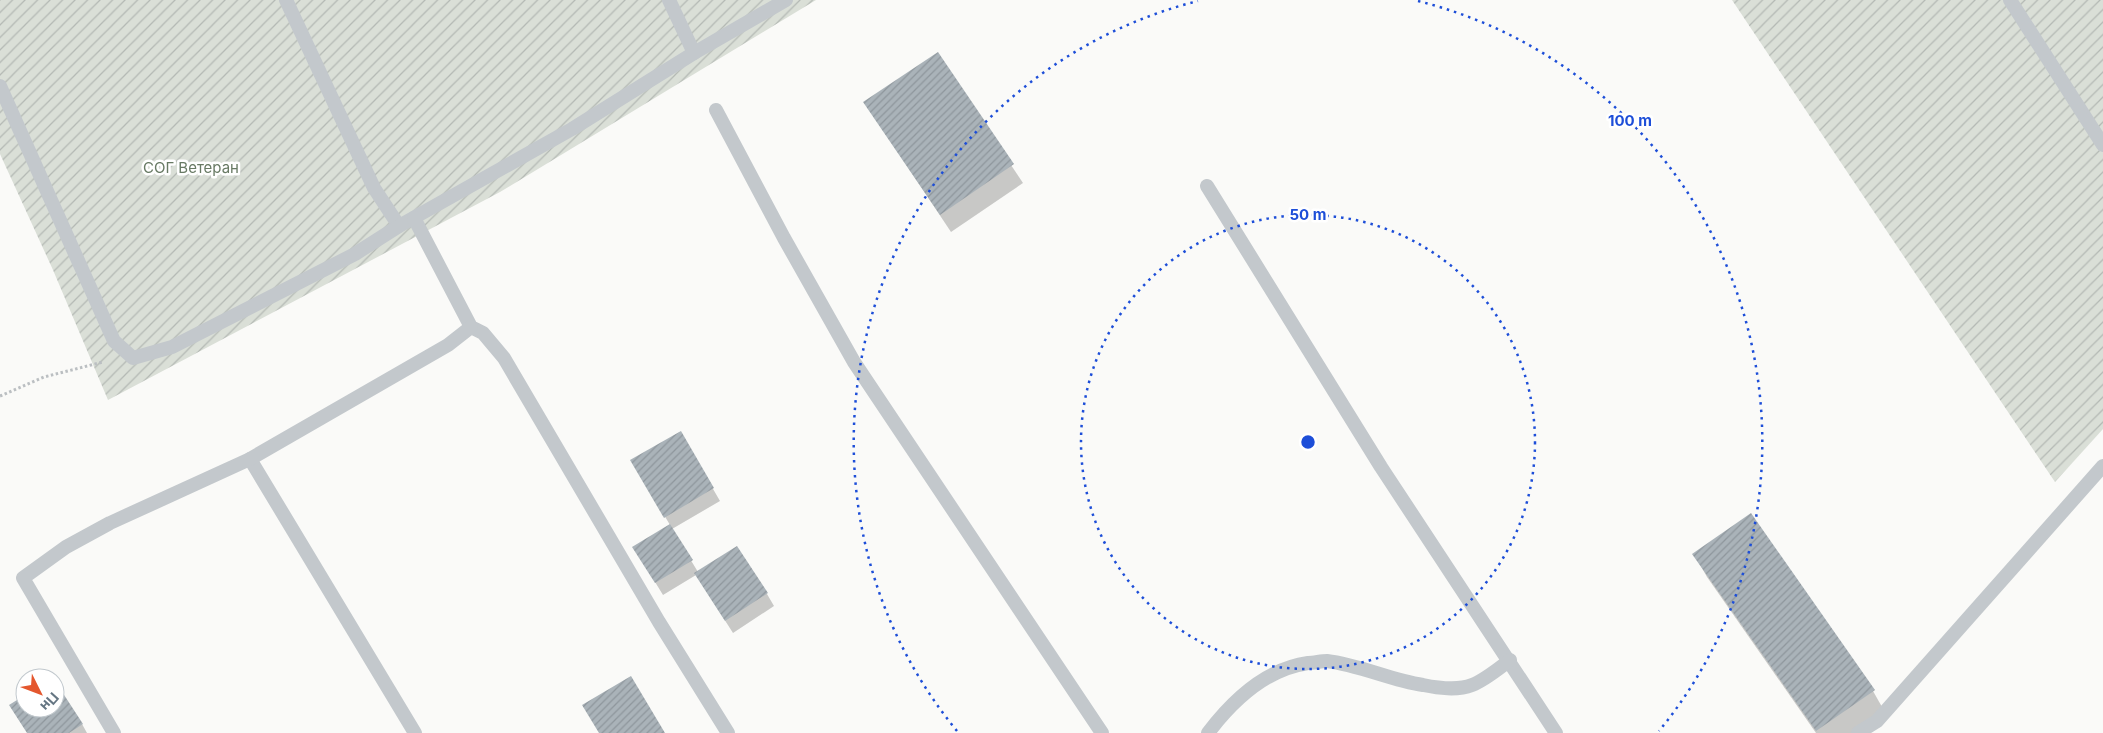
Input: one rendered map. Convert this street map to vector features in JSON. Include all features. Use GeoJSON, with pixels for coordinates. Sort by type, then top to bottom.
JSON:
{"type":"FeatureCollection","features":[{"type":"Feature","properties":{"kind":"lane"},"geometry":{"type":"LineString","coordinates":[[286,0],[374,188],[399,226]]}},
{"type":"Feature","properties":{"kind":"lane"},"geometry":{"type":"LineString","coordinates":[[669,0],[694,53]]}},
{"type":"Feature","properties":{"kind":"lane"},"geometry":{"type":"LineString","coordinates":[[0,86],[114,341],[133,358],[172,347],[355,254],[399,226],[572,128],[694,53],[786,0]]}},
{"type":"Feature","properties":{"kind":"lane"},"geometry":{"type":"LineString","coordinates":[[2010,0],[2103,145]]}},
{"type":"Feature","properties":{"kind":"lane"},"geometry":{"type":"LineString","coordinates":[[716,110],[784,238],[854,362],[1102,733]]}},
{"type":"Feature","properties":{"kind":"lane"},"geometry":{"type":"LineString","coordinates":[[1207,186],[1381,467],[1510,660],[1556,733]]}},
{"type":"Feature","properties":{"kind":"lane"},"geometry":{"type":"LineString","coordinates":[[414,218],[471,327],[483,333],[504,358],[658,622],[728,733]]}},
{"type":"Feature","properties":{"kind":"lane"},"geometry":{"type":"LineString","coordinates":[[114,733],[23,578],[66,547],[110,523],[250,459],[448,345],[471,327]]}},
{"type":"Feature","properties":{"kind":"lane"},"geometry":{"type":"LineString","coordinates":[[250,459],[415,733]]}},
{"type":"Feature","properties":{"kind":"lane"},"geometry":{"type":"LineString","coordinates":[[1858,733],[1877,721],[2103,466]]}},
{"type":"Feature","properties":{"kind":"lane"},"geometry":{"type":"LineString","coordinates":[[1208,733],[1231,705],[1252,687],[1277,672],[1300,664],[1325,661],[1351,666],[1412,684],[1443,688],[1471,686],[1510,660]]}},
{"type":"Feature","properties":{"kind":"path"},"geometry":{"type":"LineString","coordinates":[[0,396],[44,377],[91,363]]}},
{"type":"Feature","properties":{"kind":"green space","name":"СОГ Ветеран"},"geometry":{"type":"Polygon","coordinates":[[[0,0],[816,0],[500,192],[108,400],[53,270],[0,154],[0,0]]]}},
{"type":"Feature","properties":{"kind":"green space"},"geometry":{"type":"Polygon","coordinates":[[[1732,0],[2103,0],[2103,429],[2055,482],[1732,0]]]}},
{"type":"Feature","properties":{"kind":"building"},"geometry":{"type":"Polygon","coordinates":[[[938,52],[1014,164],[940,215],[863,102],[938,52]]]}},
{"type":"Feature","properties":{"kind":"building"},"geometry":{"type":"Polygon","coordinates":[[[681,431],[714,488],[664,518],[630,460],[681,431]]]}},
{"type":"Feature","properties":{"kind":"building"},"geometry":{"type":"Polygon","coordinates":[[[1751,513],[1875,690],[1816,731],[1692,554],[1751,513]]]}},
{"type":"Feature","properties":{"kind":"building"},"geometry":{"type":"Polygon","coordinates":[[[670,524],[693,560],[655,583],[632,547],[670,524]]]}},
{"type":"Feature","properties":{"kind":"building"},"geometry":{"type":"Polygon","coordinates":[[[737,546],[768,593],[725,621],[694,573],[737,546]]]}},
{"type":"Feature","properties":{"kind":"building"},"geometry":{"type":"Polygon","coordinates":[[[631,676],[665,733],[599,733],[582,705],[631,676]]]}},
{"type":"Feature","properties":{"kind":"building"},"geometry":{"type":"Polygon","coordinates":[[[65,696],[83,724],[69,733],[27,733],[17,718],[65,718],[65,696]]]}},
{"type":"Feature","properties":{"kind":"building"},"geometry":{"type":"Polygon","coordinates":[[[15,701],[15,714],[9,705],[15,701]]]}}]}
